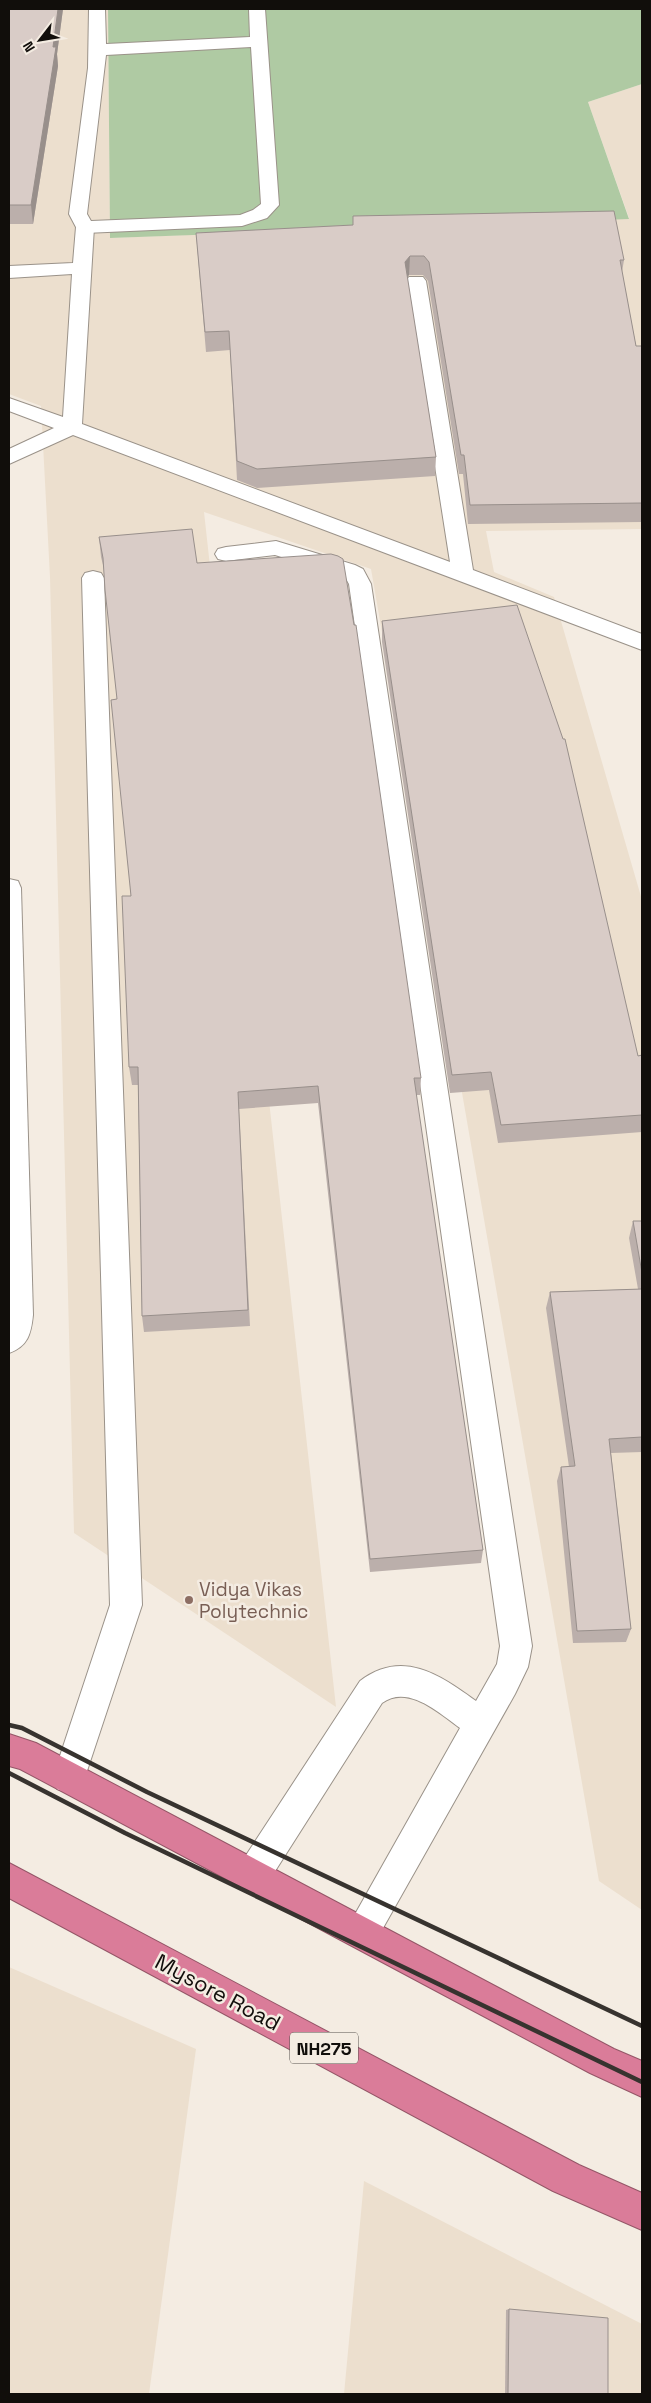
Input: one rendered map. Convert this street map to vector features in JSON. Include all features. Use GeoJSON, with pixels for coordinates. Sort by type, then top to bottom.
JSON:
{"type":"FeatureCollection","features":[{"type":"Feature","properties":{"kind":"highway"},"geometry":{"type":"LineString","coordinates":[[9,1750],[25,1754],[602,2061],[642,2079]]}},
{"type":"Feature","properties":{"kind":"highway","name":"Mysore Road"},"geometry":{"type":"LineString","coordinates":[[9,1880],[566,2178],[642,2212]]}},
{"type":"Feature","properties":{"kind":"street"},"geometry":{"type":"LineString","coordinates":[[72,428],[85,227],[78,214],[97,68],[97,9]]}},
{"type":"Feature","properties":{"kind":"street"},"geometry":{"type":"LineString","coordinates":[[85,227],[242,220],[260,214],[270,205],[257,9]]}},
{"type":"Feature","properties":{"kind":"street"},"geometry":{"type":"LineString","coordinates":[[97,50],[259,42]]}},
{"type":"Feature","properties":{"kind":"street"},"geometry":{"type":"LineString","coordinates":[[9,272],[82,268]]}},
{"type":"Feature","properties":{"kind":"street"},"geometry":{"type":"LineString","coordinates":[[416,282],[463,575]]}},
{"type":"Feature","properties":{"kind":"street"},"geometry":{"type":"LineString","coordinates":[[9,404],[642,642]]}},
{"type":"Feature","properties":{"kind":"street"},"geometry":{"type":"LineString","coordinates":[[9,457],[72,428]]}},
{"type":"Feature","properties":{"kind":"street"},"geometry":{"type":"LineString","coordinates":[[226,554],[276,548],[347,570],[355,574],[360,584],[516,1646],[512,1667],[362,1932]]}},
{"type":"Feature","properties":{"kind":"street"},"geometry":{"type":"LineString","coordinates":[[69,1777],[126,1605],[94,578]]}},
{"type":"Feature","properties":{"kind":"street"},"geometry":{"type":"LineString","coordinates":[[9,888],[19,1315],[17,1332],[9,1340]]}},
{"type":"Feature","properties":{"kind":"street"},"geometry":{"type":"LineString","coordinates":[[253,1875],[371,1692],[385,1682],[403,1681],[415,1683],[438,1693],[481,1724]]}},
{"type":"Feature","properties":{"kind":"shaded area"},"geometry":{"type":"Polygon","coordinates":[[[9,9],[108,9],[110,238],[629,218],[588,102],[642,84],[642,529],[486,531],[494,572],[554,597],[642,900],[642,1910],[599,1881],[371,569],[204,512],[336,1707],[74,1533],[50,577],[41,406],[9,394],[9,9]]]}},
{"type":"Feature","properties":{"kind":"shaded area"},"geometry":{"type":"Polygon","coordinates":[[[9,1967],[196,2049],[149,2394],[9,2394],[9,1967]]]}},
{"type":"Feature","properties":{"kind":"shaded area"},"geometry":{"type":"Polygon","coordinates":[[[364,2181],[642,2324],[642,2394],[344,2394],[364,2181]]]}},
{"type":"Feature","properties":{"kind":"green space"},"geometry":{"type":"Polygon","coordinates":[[[108,9],[642,9],[642,84],[588,102],[629,219],[110,238],[108,9]]]}},
{"type":"Feature","properties":{"kind":"building"},"geometry":{"type":"Polygon","coordinates":[[[9,9],[58,9],[53,47],[56,47],[31,205],[9,205],[9,9]]]}},
{"type":"Feature","properties":{"kind":"building"},"geometry":{"type":"Polygon","coordinates":[[[614,211],[624,260],[620,260],[636,346],[642,346],[642,503],[470,505],[464,455],[461,455],[429,262],[424,256],[410,256],[405,262],[436,457],[257,469],[237,461],[229,331],[205,332],[196,233],[353,225],[353,216],[614,211]]]}},
{"type":"Feature","properties":{"kind":"building"},"geometry":{"type":"Polygon","coordinates":[[[192,529],[197,563],[331,554],[343,559],[354,625],[356,625],[421,1078],[414,1078],[483,1550],[370,1559],[318,1086],[238,1092],[248,1310],[142,1316],[138,1067],[129,1067],[122,896],[131,896],[111,700],[117,699],[103,558],[99,537],[192,529]]]}},
{"type":"Feature","properties":{"kind":"building"},"geometry":{"type":"Polygon","coordinates":[[[517,605],[563,739],[565,739],[638,1056],[642,1055],[642,1115],[501,1125],[491,1072],[452,1075],[382,621],[517,605]]]}},
{"type":"Feature","properties":{"kind":"building"},"geometry":{"type":"Polygon","coordinates":[[[633,1221],[642,1221],[642,1273],[633,1221]]]}},
{"type":"Feature","properties":{"kind":"building"},"geometry":{"type":"Polygon","coordinates":[[[642,1289],[642,1437],[609,1439],[631,1629],[577,1631],[561,1467],[575,1466],[550,1292],[642,1289]]]}},
{"type":"Feature","properties":{"kind":"building"},"geometry":{"type":"Polygon","coordinates":[[[509,2309],[608,2318],[608,2394],[508,2394],[509,2309]]]}},
{"type":"Feature","properties":{"kind":"railway"},"geometry":{"type":"LineString","coordinates":[[9,1725],[22,1728],[147,1792],[642,2026]]}},
{"type":"Feature","properties":{"kind":"railway"},"geometry":{"type":"LineString","coordinates":[[9,1773],[125,1833],[642,2082]]}},
{"type":"Feature","properties":{"kind":"place","name":"Vidya Vikas Polytechnic"},"geometry":{"type":"Point","coordinates":[189,1600]}}]}
